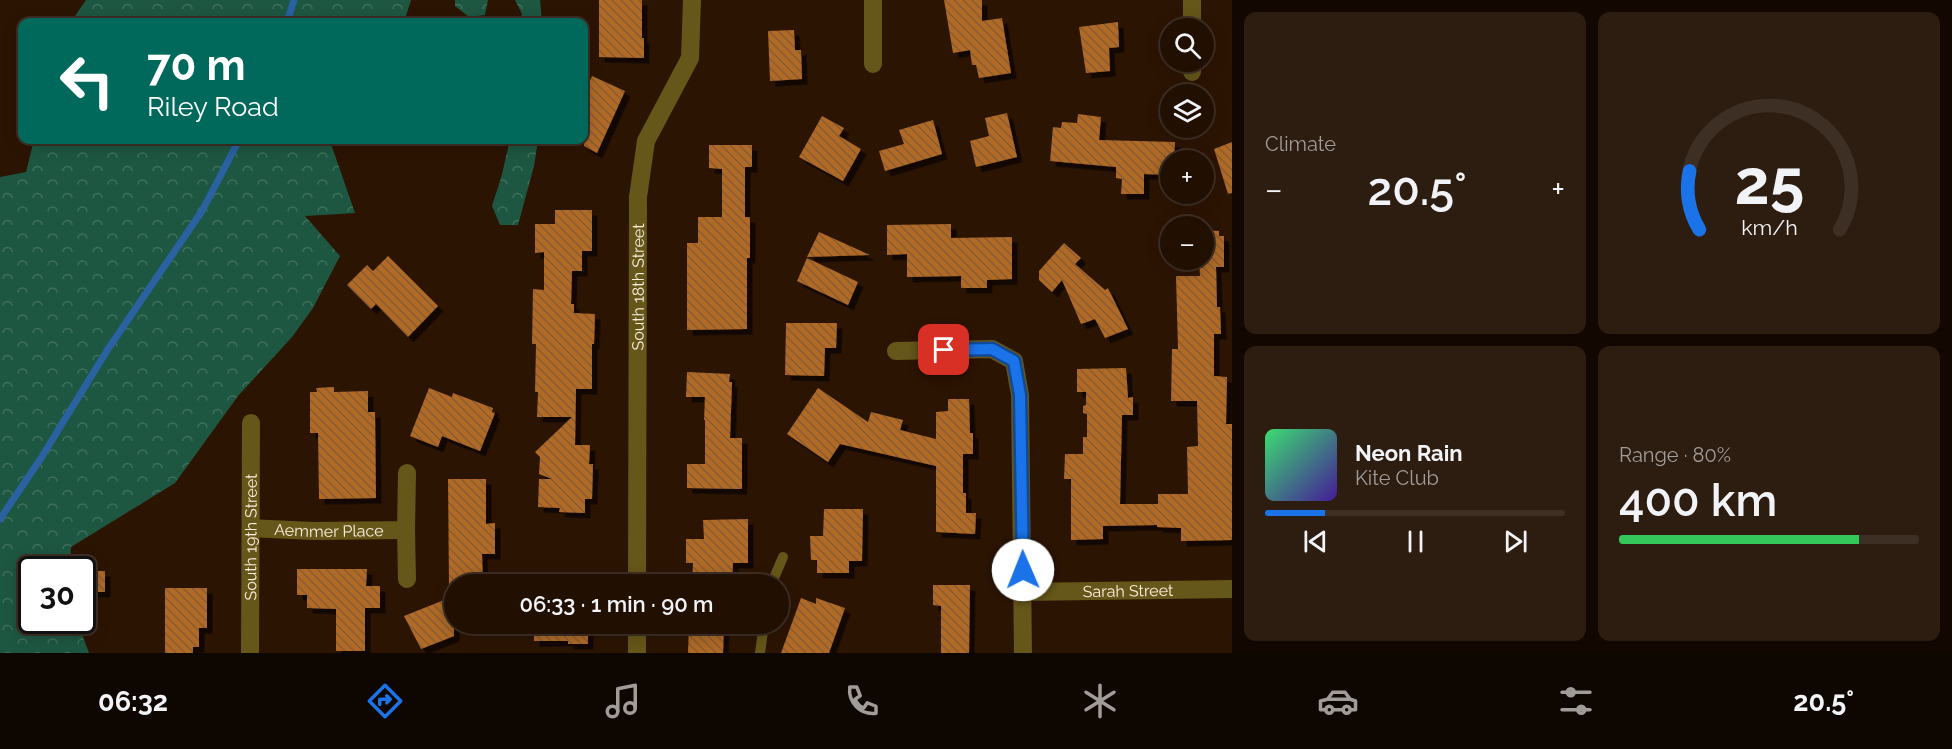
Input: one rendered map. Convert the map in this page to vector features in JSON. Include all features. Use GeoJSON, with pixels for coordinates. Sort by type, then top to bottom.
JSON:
{"type":"FeatureCollection","features":[{"type":"Feature","properties":{"kind":"street","name":"South 18th Street"},"geometry":{"type":"LineString","coordinates":[[637,574],[638,197],[646,141],[690,58],[693,0]]}},
{"type":"Feature","properties":{"kind":"street"},"geometry":{"type":"LineString","coordinates":[[873,0],[873,64]]}},
{"type":"Feature","properties":{"kind":"street"},"geometry":{"type":"LineString","coordinates":[[1192,0],[1192,18]]}},
{"type":"Feature","properties":{"kind":"street"},"geometry":{"type":"LineString","coordinates":[[896,351],[992,349],[1014,361],[1020,395],[1023,653]]}},
{"type":"Feature","properties":{"kind":"street","name":"South 19th Street"},"geometry":{"type":"LineString","coordinates":[[250,653],[251,423]]}},
{"type":"Feature","properties":{"kind":"street","name":"Aemmer Place"},"geometry":{"type":"LineString","coordinates":[[406,473],[407,579]]}},
{"type":"Feature","properties":{"kind":"street","name":"Aemmer Place"},"geometry":{"type":"LineString","coordinates":[[251,528],[313,531],[406,530]]}},
{"type":"Feature","properties":{"kind":"street","name":"Sarah Street"},"geometry":{"type":"LineString","coordinates":[[1023,592],[1232,589]]}},
{"type":"Feature","properties":{"kind":"street"},"geometry":{"type":"LineString","coordinates":[[637,634],[637,653]]}},
{"type":"Feature","properties":{"kind":"lane"},"geometry":{"type":"LineString","coordinates":[[776,574],[783,557]]}},
{"type":"Feature","properties":{"kind":"lane"},"geometry":{"type":"LineString","coordinates":[[760,653],[763,634]]}},
{"type":"Feature","properties":{"kind":"green space"},"geometry":{"type":"Polygon","coordinates":[[[86,0],[411,0],[405,18],[75,18],[86,0]]]}},
{"type":"Feature","properties":{"kind":"green space"},"geometry":{"type":"Polygon","coordinates":[[[455,0],[488,0],[485,15],[469,17],[455,6],[455,0]]]}},
{"type":"Feature","properties":{"kind":"green space"},"geometry":{"type":"Polygon","coordinates":[[[515,0],[540,0],[542,18],[520,18],[522,14],[515,0]]]}},
{"type":"Feature","properties":{"kind":"green space"},"geometry":{"type":"Polygon","coordinates":[[[33,144],[331,144],[355,213],[305,216],[340,256],[313,308],[292,337],[238,396],[175,483],[71,547],[71,556],[18,556],[18,634],[82,634],[89,653],[0,653],[0,177],[26,172],[33,144]]]}},
{"type":"Feature","properties":{"kind":"green space"},"geometry":{"type":"Polygon","coordinates":[[[509,144],[537,144],[534,166],[518,225],[500,225],[492,206],[509,144]]]}},
{"type":"Feature","properties":{"kind":"building"},"geometry":{"type":"Polygon","coordinates":[[[599,0],[642,0],[644,58],[599,57],[599,0]]]}},
{"type":"Feature","properties":{"kind":"building"},"geometry":{"type":"Polygon","coordinates":[[[944,0],[982,0],[982,21],[1002,18],[1011,73],[979,78],[976,65],[972,65],[970,50],[953,53],[944,0]]]}},
{"type":"Feature","properties":{"kind":"building"},"geometry":{"type":"Polygon","coordinates":[[[1118,22],[1119,47],[1109,48],[1110,71],[1086,73],[1079,27],[1118,22]]]}},
{"type":"Feature","properties":{"kind":"building"},"geometry":{"type":"Polygon","coordinates":[[[794,30],[795,50],[801,50],[802,79],[770,81],[768,31],[794,30]]]}},
{"type":"Feature","properties":{"kind":"building"},"geometry":{"type":"Polygon","coordinates":[[[592,76],[625,91],[597,153],[584,146],[588,144],[588,85],[592,76]]]}},
{"type":"Feature","properties":{"kind":"building"},"geometry":{"type":"Polygon","coordinates":[[[1007,113],[1017,157],[976,167],[970,141],[989,136],[985,118],[1007,113]]]}},
{"type":"Feature","properties":{"kind":"building"},"geometry":{"type":"Polygon","coordinates":[[[1078,114],[1101,117],[1099,140],[1175,142],[1175,150],[1160,150],[1160,175],[1144,174],[1144,194],[1121,194],[1122,179],[1116,178],[1116,167],[1050,161],[1053,127],[1061,128],[1062,122],[1077,123],[1078,114]]]}},
{"type":"Feature","properties":{"kind":"building"},"geometry":{"type":"Polygon","coordinates":[[[822,116],[844,128],[839,136],[861,149],[843,181],[799,157],[822,116]]]}},
{"type":"Feature","properties":{"kind":"building"},"geometry":{"type":"Polygon","coordinates":[[[933,120],[942,154],[885,171],[879,151],[904,144],[899,130],[933,120]]]}},
{"type":"Feature","properties":{"kind":"building"},"geometry":{"type":"Polygon","coordinates":[[[1232,142],[1232,193],[1228,194],[1214,149],[1232,142]]]}},
{"type":"Feature","properties":{"kind":"building"},"geometry":{"type":"Polygon","coordinates":[[[709,145],[752,145],[752,167],[745,167],[745,217],[750,217],[750,258],[747,258],[747,329],[687,330],[687,243],[698,243],[698,217],[722,217],[722,169],[709,168],[709,145]]]}},
{"type":"Feature","properties":{"kind":"building"},"geometry":{"type":"Polygon","coordinates":[[[555,210],[592,210],[592,251],[582,251],[582,271],[572,271],[571,304],[574,304],[574,313],[595,314],[592,389],[576,389],[575,445],[590,445],[589,464],[593,464],[592,499],[585,499],[585,513],[559,512],[560,508],[538,507],[539,479],[552,479],[539,474],[540,457],[535,452],[572,417],[537,417],[536,344],[532,344],[533,289],[544,290],[544,252],[535,253],[535,224],[555,224],[555,210]]]}},
{"type":"Feature","properties":{"kind":"building"},"geometry":{"type":"Polygon","coordinates":[[[951,224],[951,238],[1012,237],[1012,279],[987,280],[987,288],[961,288],[961,276],[907,277],[907,254],[887,255],[887,225],[951,224]]]}},
{"type":"Feature","properties":{"kind":"building"},"geometry":{"type":"Polygon","coordinates":[[[1214,231],[1219,231],[1219,236],[1224,236],[1224,267],[1216,267],[1217,307],[1220,307],[1221,334],[1214,334],[1214,376],[1227,377],[1226,424],[1232,424],[1232,540],[1181,541],[1181,528],[1157,527],[1157,525],[1103,526],[1103,539],[1071,540],[1071,479],[1064,479],[1065,454],[1083,454],[1083,437],[1087,437],[1087,414],[1083,413],[1083,406],[1086,405],[1086,392],[1077,392],[1077,369],[1126,368],[1128,398],[1133,397],[1133,415],[1122,415],[1120,504],[1158,504],[1158,494],[1188,494],[1187,447],[1198,446],[1197,401],[1171,401],[1172,349],[1178,349],[1176,276],[1200,276],[1200,270],[1214,270],[1214,231]]]}},
{"type":"Feature","properties":{"kind":"building"},"geometry":{"type":"Polygon","coordinates":[[[819,232],[870,255],[807,257],[819,232]]]}},
{"type":"Feature","properties":{"kind":"building"},"geometry":{"type":"Polygon","coordinates":[[[1064,243],[1081,258],[1075,264],[1105,290],[1108,288],[1128,329],[1105,338],[1095,319],[1081,324],[1062,280],[1052,292],[1039,280],[1039,271],[1064,243]]]}},
{"type":"Feature","properties":{"kind":"building"},"geometry":{"type":"Polygon","coordinates":[[[388,256],[438,306],[408,337],[376,304],[371,309],[347,285],[367,265],[373,271],[388,256]]]}},
{"type":"Feature","properties":{"kind":"building"},"geometry":{"type":"Polygon","coordinates":[[[807,258],[858,282],[848,305],[797,281],[807,258]]]}},
{"type":"Feature","properties":{"kind":"building"},"geometry":{"type":"Polygon","coordinates":[[[786,323],[837,323],[836,348],[825,348],[824,376],[785,375],[786,323]]]}},
{"type":"Feature","properties":{"kind":"building"},"geometry":{"type":"Polygon","coordinates":[[[687,372],[730,374],[729,382],[732,382],[730,438],[742,438],[742,489],[687,488],[687,464],[705,464],[705,397],[686,397],[687,372]]]}},
{"type":"Feature","properties":{"kind":"building"},"geometry":{"type":"Polygon","coordinates":[[[334,387],[334,392],[368,391],[368,412],[375,412],[376,498],[319,499],[318,433],[310,433],[310,392],[317,392],[316,388],[334,387]]]}},
{"type":"Feature","properties":{"kind":"building"},"geometry":{"type":"Polygon","coordinates":[[[429,388],[452,397],[453,393],[493,408],[492,412],[495,413],[480,451],[442,436],[438,447],[410,436],[429,388]]]}},
{"type":"Feature","properties":{"kind":"building"},"geometry":{"type":"Polygon","coordinates":[[[818,388],[868,422],[871,412],[903,420],[900,430],[936,439],[936,412],[948,411],[948,399],[969,399],[973,454],[963,454],[963,493],[966,493],[966,513],[976,513],[975,534],[936,532],[936,466],[840,444],[828,462],[787,434],[818,388]]]}},
{"type":"Feature","properties":{"kind":"building"},"geometry":{"type":"Polygon","coordinates":[[[448,479],[486,479],[486,524],[495,523],[495,554],[482,554],[483,574],[449,574],[448,479]]]}},
{"type":"Feature","properties":{"kind":"building"},"geometry":{"type":"Polygon","coordinates":[[[824,509],[863,509],[862,561],[849,561],[849,573],[817,573],[817,560],[811,560],[810,536],[823,536],[824,509]]]}},
{"type":"Feature","properties":{"kind":"building"},"geometry":{"type":"Polygon","coordinates":[[[748,519],[748,563],[733,563],[732,574],[692,574],[693,563],[686,563],[686,539],[704,539],[703,520],[748,519]]]}},
{"type":"Feature","properties":{"kind":"building"},"geometry":{"type":"Polygon","coordinates":[[[297,569],[367,569],[366,586],[380,586],[380,608],[365,608],[365,651],[336,651],[336,609],[307,608],[307,595],[297,595],[297,569]]]}},
{"type":"Feature","properties":{"kind":"building"},"geometry":{"type":"Polygon","coordinates":[[[96,571],[105,571],[105,592],[96,592],[96,571]]]}},
{"type":"Feature","properties":{"kind":"building"},"geometry":{"type":"Polygon","coordinates":[[[933,585],[970,585],[969,653],[941,653],[941,606],[933,605],[933,585]]]}},
{"type":"Feature","properties":{"kind":"building"},"geometry":{"type":"Polygon","coordinates":[[[165,588],[207,588],[207,628],[199,628],[199,647],[193,647],[193,653],[165,653],[165,588]]]}},
{"type":"Feature","properties":{"kind":"building"},"geometry":{"type":"Polygon","coordinates":[[[801,598],[816,604],[816,598],[845,608],[829,653],[781,653],[801,598]]]}},
{"type":"Feature","properties":{"kind":"building"},"geometry":{"type":"Polygon","coordinates":[[[444,600],[444,634],[454,634],[454,636],[421,649],[404,616],[444,600]]]}},
{"type":"Feature","properties":{"kind":"building"},"geometry":{"type":"Polygon","coordinates":[[[534,634],[588,634],[588,644],[568,644],[568,641],[534,641],[534,634]]]}},
{"type":"Feature","properties":{"kind":"building"},"geometry":{"type":"Polygon","coordinates":[[[689,634],[724,634],[723,653],[688,653],[689,634]]]}},
{"type":"Feature","properties":{"kind":"waterway"},"geometry":{"type":"LineString","coordinates":[[288,18],[294,0]]}},
{"type":"Feature","properties":{"kind":"waterway"},"geometry":{"type":"LineString","coordinates":[[0,519],[41,458],[108,349],[202,211],[237,144]]}},
{"type":"Feature","properties":{"kind":"route"},"geometry":{"type":"LineString","coordinates":[[944,350],[992,349],[1014,361],[1020,395],[1023,570]]}}]}
